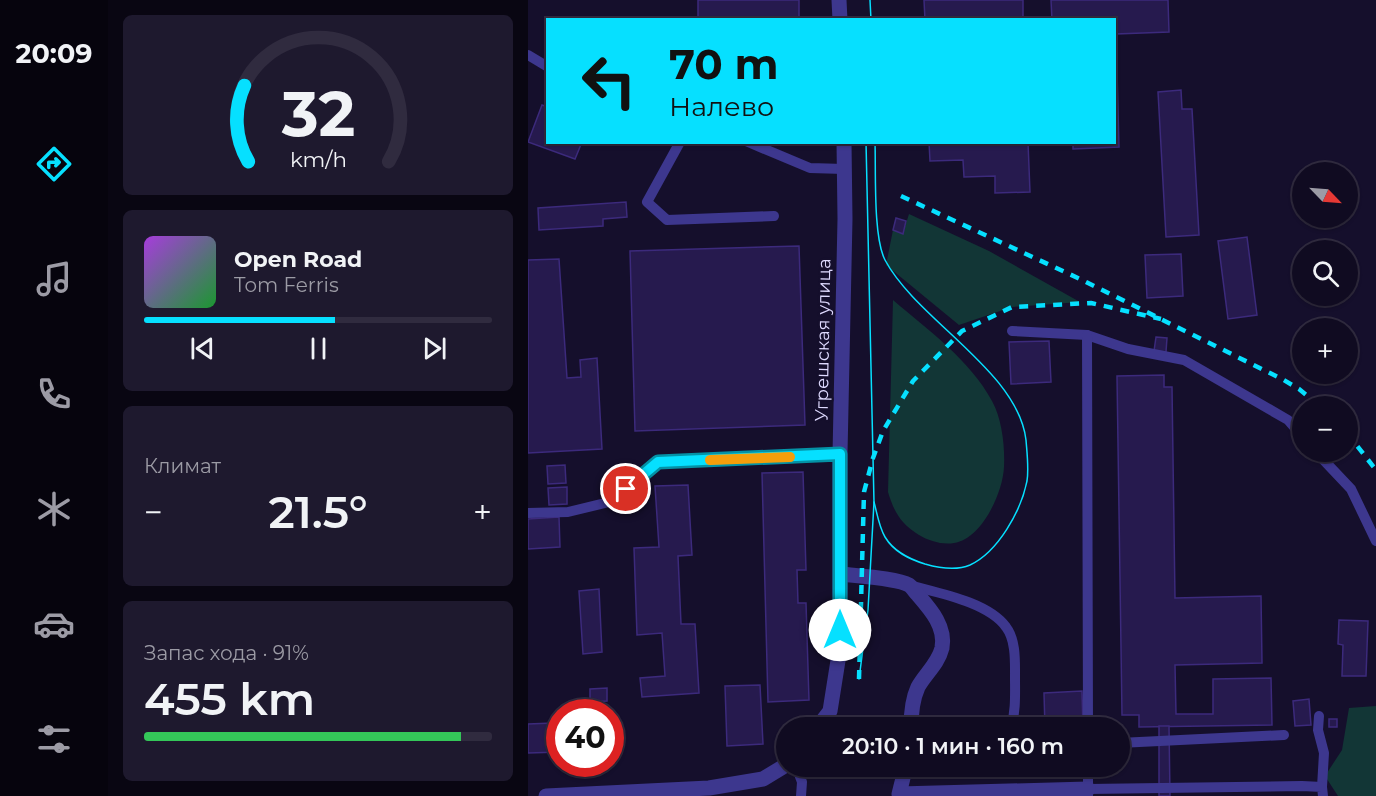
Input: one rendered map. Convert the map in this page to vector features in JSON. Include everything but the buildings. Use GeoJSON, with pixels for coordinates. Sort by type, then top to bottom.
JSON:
{"type":"FeatureCollection","features":[{"type":"Feature","properties":{"kind":"street"},"geometry":{"type":"LineString","coordinates":[[839,0],[840,18]]}},
{"type":"Feature","properties":{"kind":"street","name":"Угрешская улица"},"geometry":{"type":"LineString","coordinates":[[825,717],[830,711],[840,648],[844,144]]}},
{"type":"Feature","properties":{"kind":"street"},"geometry":{"type":"LineString","coordinates":[[841,574],[908,585],[933,612],[940,628],[942,647],[933,668],[919,686],[913,700],[910,717]]}},
{"type":"Feature","properties":{"kind":"street"},"geometry":{"type":"LineString","coordinates":[[546,796],[709,788],[763,779],[776,771]]}},
{"type":"Feature","properties":{"kind":"street"},"geometry":{"type":"LineString","coordinates":[[903,777],[898,795],[1088,793]]}},
{"type":"Feature","properties":{"kind":"lane"},"geometry":{"type":"LineString","coordinates":[[528,55],[546,66]]}},
{"type":"Feature","properties":{"kind":"lane"},"geometry":{"type":"LineString","coordinates":[[679,144],[647,202],[667,220],[774,216]]}},
{"type":"Feature","properties":{"kind":"lane"},"geometry":{"type":"LineString","coordinates":[[753,144],[810,168],[844,169]]}},
{"type":"Feature","properties":{"kind":"lane"},"geometry":{"type":"LineString","coordinates":[[1012,331],[1087,335],[1128,349],[1184,360],[1288,420],[1292,425]]}},
{"type":"Feature","properties":{"kind":"lane"},"geometry":{"type":"LineString","coordinates":[[1087,335],[1088,717]]}},
{"type":"Feature","properties":{"kind":"lane"},"geometry":{"type":"LineString","coordinates":[[528,513],[568,512],[609,502],[658,462],[840,454]]}},
{"type":"Feature","properties":{"kind":"lane"},"geometry":{"type":"LineString","coordinates":[[1326,462],[1351,489],[1376,540]]}},
{"type":"Feature","properties":{"kind":"lane"},"geometry":{"type":"LineString","coordinates":[[908,585],[983,608],[1007,628],[1012,641],[1015,666],[1014,717]]}},
{"type":"Feature","properties":{"kind":"lane"},"geometry":{"type":"LineString","coordinates":[[1088,777],[1088,793],[1323,792],[1324,753],[1318,730],[1319,716]]}},
{"type":"Feature","properties":{"kind":"lane"},"geometry":{"type":"LineString","coordinates":[[1130,742],[1284,735]]}},
{"type":"Feature","properties":{"kind":"lane"},"geometry":{"type":"LineString","coordinates":[[800,777],[801,796]]}},
{"type":"Feature","properties":{"kind":"green space"},"geometry":{"type":"Polygon","coordinates":[[[909,214],[989,251],[1080,302],[1012,307],[959,325],[886,265],[893,230],[903,233],[909,214]]]}},
{"type":"Feature","properties":{"kind":"green space"},"geometry":{"type":"Polygon","coordinates":[[[893,300],[947,346],[972,372],[992,401],[1000,424],[1004,467],[1000,489],[982,524],[964,540],[954,543],[931,541],[913,531],[899,517],[888,492],[893,300]]]}},
{"type":"Feature","properties":{"kind":"green space"},"geometry":{"type":"Polygon","coordinates":[[[1376,706],[1376,796],[1338,796],[1325,776],[1342,750],[1349,708],[1376,706]]]}},
{"type":"Feature","properties":{"kind":"tram line"},"geometry":{"type":"LineString","coordinates":[[870,0],[871,18]]}},
{"type":"Feature","properties":{"kind":"tram line"},"geometry":{"type":"LineString","coordinates":[[859,679],[868,610],[874,502],[866,144]]}},
{"type":"Feature","properties":{"kind":"tram line"},"geometry":{"type":"LineString","coordinates":[[874,502],[883,533],[897,551],[913,560],[930,565],[948,568],[965,567],[990,551],[1007,529],[1024,493],[1028,471],[1026,440],[1019,415],[1005,391],[986,369],[919,304],[885,260],[881,250],[877,220],[875,144]]}},
{"type":"Feature","properties":{"kind":"railway"},"geometry":{"type":"LineString","coordinates":[[901,196],[1080,279],[1282,379],[1308,396]]}},
{"type":"Feature","properties":{"kind":"railway"},"geometry":{"type":"LineString","coordinates":[[859,679],[864,492],[883,431],[913,381],[962,331],[1012,307],[1091,303],[1161,319]]}},
{"type":"Feature","properties":{"kind":"railway"},"geometry":{"type":"LineString","coordinates":[[1358,447],[1376,470]]}},
{"type":"Feature","properties":{"kind":"slow traffic"},"geometry":{"type":"LineString","coordinates":[[710,460],[790,457]]}},
{"type":"Feature","properties":{"kind":"route"},"geometry":{"type":"LineString","coordinates":[[626,489],[658,462],[840,454],[840,630]]}}]}
